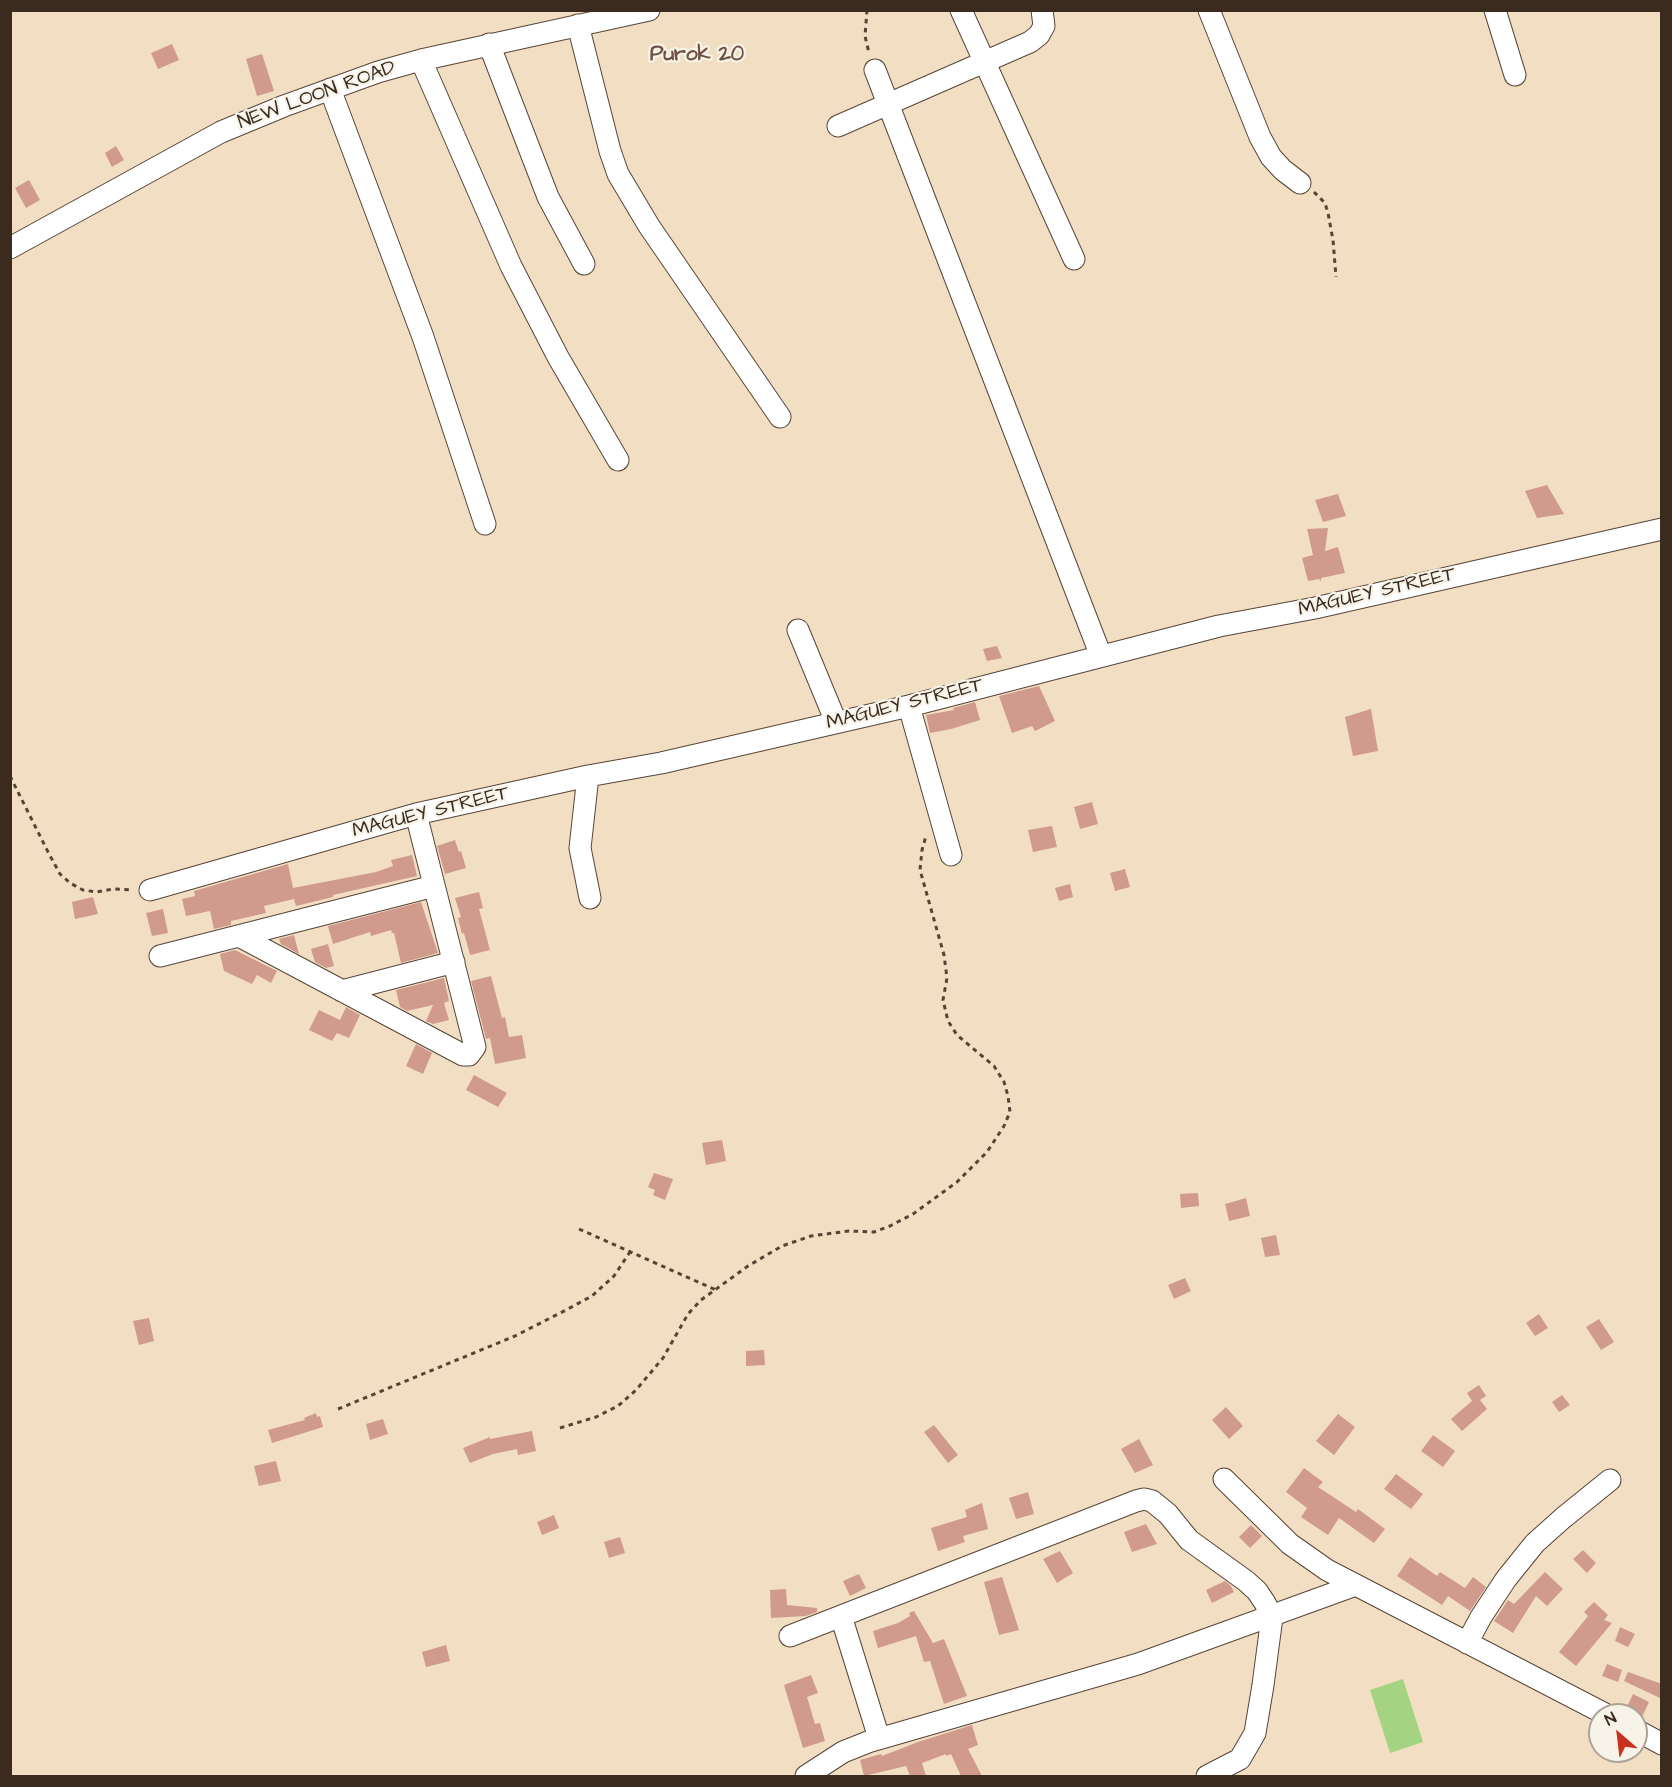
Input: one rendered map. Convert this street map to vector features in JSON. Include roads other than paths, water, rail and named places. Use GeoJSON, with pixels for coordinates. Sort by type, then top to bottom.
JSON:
{"type":"FeatureCollection","features":[{"type":"Feature","properties":{"kind":"street","name":"NEW LOON ROAD"},"geometry":{"type":"LineString","coordinates":[[10,248],[221,132],[330,89],[421,60],[649,10]]}},
{"type":"Feature","properties":{"kind":"street"},"geometry":{"type":"LineString","coordinates":[[961,10],[1074,259]]}},
{"type":"Feature","properties":{"kind":"street"},"geometry":{"type":"LineString","coordinates":[[838,126],[1030,42],[1039,35],[1044,26],[1042,10]]}},
{"type":"Feature","properties":{"kind":"street"},"geometry":{"type":"LineString","coordinates":[[1209,10],[1260,137],[1271,157],[1300,183]]}},
{"type":"Feature","properties":{"kind":"street"},"geometry":{"type":"LineString","coordinates":[[1495,10],[1515,75]]}},
{"type":"Feature","properties":{"kind":"street"},"geometry":{"type":"LineString","coordinates":[[579,25],[610,151],[618,174],[649,226],[780,417]]}},
{"type":"Feature","properties":{"kind":"street"},"geometry":{"type":"LineString","coordinates":[[489,44],[548,197],[584,264]]}},
{"type":"Feature","properties":{"kind":"street"},"geometry":{"type":"LineString","coordinates":[[421,60],[516,276],[558,357],[618,460]]}},
{"type":"Feature","properties":{"kind":"street"},"geometry":{"type":"LineString","coordinates":[[874,70],[1101,656]]}},
{"type":"Feature","properties":{"kind":"street"},"geometry":{"type":"LineString","coordinates":[[330,89],[423,337],[484,524]]}},
{"type":"Feature","properties":{"kind":"street","name":"MAGUEY STREET"},"geometry":{"type":"LineString","coordinates":[[150,890],[416,814],[588,776],[661,763],[909,706],[1219,626],[1316,608],[1662,529]]}},
{"type":"Feature","properties":{"kind":"street"},"geometry":{"type":"LineString","coordinates":[[798,630],[836,722]]}},
{"type":"Feature","properties":{"kind":"street"},"geometry":{"type":"LineString","coordinates":[[909,706],[951,855]]}},
{"type":"Feature","properties":{"kind":"street"},"geometry":{"type":"LineString","coordinates":[[588,776],[580,848],[590,898]]}},
{"type":"Feature","properties":{"kind":"street"},"geometry":{"type":"LineString","coordinates":[[239,936],[466,1056],[472,1053],[475,1047],[416,814]]}},
{"type":"Feature","properties":{"kind":"street"},"geometry":{"type":"LineString","coordinates":[[160,956],[434,886]]}},
{"type":"Feature","properties":{"kind":"street"},"geometry":{"type":"LineString","coordinates":[[342,991],[454,963]]}},
{"type":"Feature","properties":{"kind":"street"},"geometry":{"type":"LineString","coordinates":[[1224,1479],[1290,1544],[1312,1561],[1588,1705]]}},
{"type":"Feature","properties":{"kind":"street"},"geometry":{"type":"LineString","coordinates":[[1467,1642],[1506,1579],[1535,1543],[1611,1480]]}},
{"type":"Feature","properties":{"kind":"street"},"geometry":{"type":"LineString","coordinates":[[790,1636],[1144,1499],[1152,1501],[1160,1505],[1189,1540],[1246,1581],[1265,1603],[1272,1617],[1255,1734],[1240,1759],[1207,1776]]}},
{"type":"Feature","properties":{"kind":"street"},"geometry":{"type":"LineString","coordinates":[[806,1776],[843,1752],[879,1738],[1138,1664],[1356,1585]]}},
{"type":"Feature","properties":{"kind":"street"},"geometry":{"type":"LineString","coordinates":[[841,1616],[879,1738]]}},
{"type":"Feature","properties":{"kind":"street"},"geometry":{"type":"LineString","coordinates":[[1648,1736],[1662,1744]]}},
{"type":"Feature","properties":{"kind":"district","name":"Purok 20"},"geometry":{"type":"Point","coordinates":[697,56]}}]}
